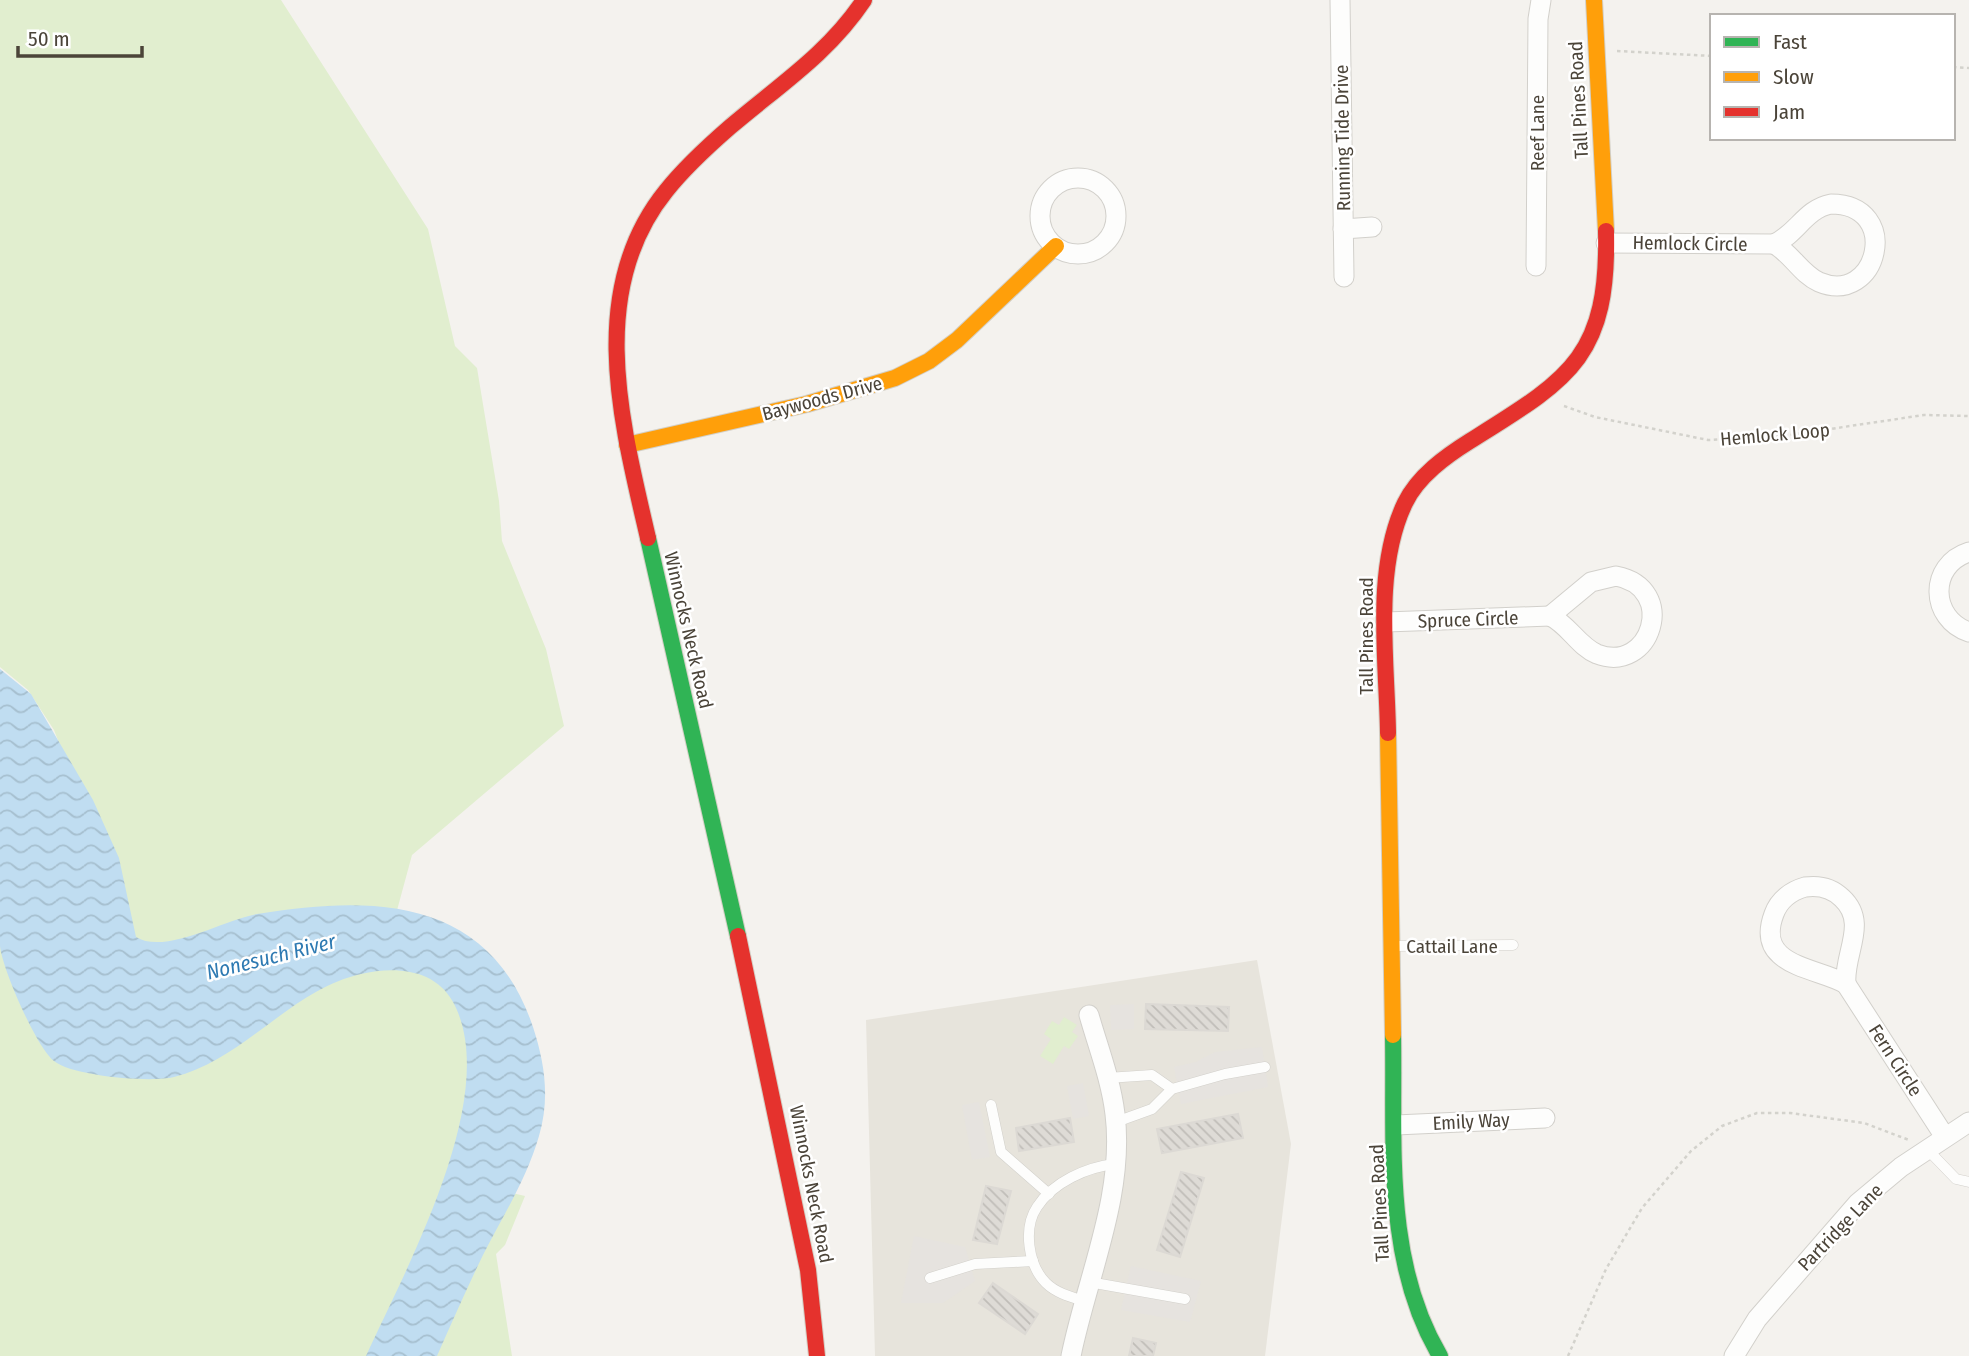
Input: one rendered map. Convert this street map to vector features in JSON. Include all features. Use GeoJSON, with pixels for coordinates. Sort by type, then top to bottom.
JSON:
{"type":"FeatureCollection","features":[{"type":"Feature","properties":{"kind":"street","name":"Winnocks Neck Road"},"geometry":{"type":"LineString","coordinates":[[817,1356],[808,1270],[761,1040],[627,445],[615,372],[616,320],[624,272],[646,220],[672,182],[694,158],[804,71],[841,33],[864,0]]}},
{"type":"Feature","properties":{"kind":"street","name":"Running Tide Drive"},"geometry":{"type":"LineString","coordinates":[[1340,0],[1344,277]]}},
{"type":"Feature","properties":{"kind":"street","name":"Reef Lane"},"geometry":{"type":"LineString","coordinates":[[1536,265],[1538,19],[1541,0]]}},
{"type":"Feature","properties":{"kind":"street","name":"Tall Pines Road"},"geometry":{"type":"LineString","coordinates":[[1440,1356],[1411,1302],[1401,1262],[1396,1203],[1387,556],[1391,537],[1402,511],[1418,485],[1442,458],[1461,443],[1548,393],[1577,361],[1595,328],[1605,285],[1606,243],[1594,0]]}},
{"type":"Feature","properties":{"kind":"street","name":"Hemlock Circle"},"geometry":{"type":"LineString","coordinates":[[1606,243],[1774,244],[1785,239],[1817,208],[1839,204],[1854,208],[1866,218],[1874,231],[1876,246],[1872,261],[1863,274],[1850,282],[1835,285],[1813,279],[1784,250],[1774,244]]}},
{"type":"Feature","properties":{"kind":"street"},"geometry":{"type":"LineString","coordinates":[[1537,223],[1557,222]]}},
{"type":"Feature","properties":{"kind":"street"},"geometry":{"type":"LineString","coordinates":[[1343,229],[1372,227]]}},
{"type":"Feature","properties":{"kind":"street","name":"Baywoods Drive"},"geometry":{"type":"LineString","coordinates":[[627,445],[807,404],[895,378],[929,361],[957,340],[1056,246]]}},
{"type":"Feature","properties":{"kind":"street"},"geometry":{"type":"LineString","coordinates":[[1969,552],[1948,566],[1940,578],[1938,592],[1948,619],[1969,632]]}},
{"type":"Feature","properties":{"kind":"street"},"geometry":{"type":"LineString","coordinates":[[1609,576],[1629,580],[1640,587],[1648,598],[1653,617],[1650,630],[1639,647],[1621,656],[1608,657],[1589,650],[1565,625],[1550,616],[1591,582],[1609,576]]}},
{"type":"Feature","properties":{"kind":"street","name":"Spruce Circle"},"geometry":{"type":"LineString","coordinates":[[1386,622],[1550,616]]}},
{"type":"Feature","properties":{"kind":"street"},"geometry":{"type":"LineString","coordinates":[[1805,887],[1826,888],[1844,899],[1852,910],[1856,931],[1849,951],[1846,984],[1794,966],[1775,946],[1772,919],[1777,906],[1792,892],[1805,887]]}},
{"type":"Feature","properties":{"kind":"street","name":"Fern Circle"},"geometry":{"type":"LineString","coordinates":[[1846,984],[1945,1137]]}},
{"type":"Feature","properties":{"kind":"street"},"geometry":{"type":"LineString","coordinates":[[1072,1356],[1104,1224],[1115,1164],[1116,1122],[1089,1015]]}},
{"type":"Feature","properties":{"kind":"street","name":"Emily Way"},"geometry":{"type":"LineString","coordinates":[[1396,1125],[1545,1118]]}},
{"type":"Feature","properties":{"kind":"street","name":"Partridge Lane"},"geometry":{"type":"LineString","coordinates":[[1734,1356],[1765,1310],[1858,1203],[1927,1149],[1969,1122]]}},
{"type":"Feature","properties":{"kind":"lane","name":"Cattail Lane"},"geometry":{"type":"LineString","coordinates":[[1391,946],[1513,945]]}},
{"type":"Feature","properties":{"kind":"lane"},"geometry":{"type":"LineString","coordinates":[[1116,1122],[1152,1109],[1172,1089],[1225,1074],[1265,1067]]}},
{"type":"Feature","properties":{"kind":"lane"},"geometry":{"type":"LineString","coordinates":[[1107,1078],[1152,1075],[1172,1089]]}},
{"type":"Feature","properties":{"kind":"lane"},"geometry":{"type":"LineString","coordinates":[[991,1105],[999,1150],[1049,1194]]}},
{"type":"Feature","properties":{"kind":"lane"},"geometry":{"type":"LineString","coordinates":[[1927,1149],[1956,1179],[1969,1182]]}},
{"type":"Feature","properties":{"kind":"lane"},"geometry":{"type":"LineString","coordinates":[[1115,1164],[1080,1173],[1049,1194],[1037,1206],[1032,1218],[1030,1236],[1033,1261],[1046,1284],[1087,1292],[1185,1299]]}},
{"type":"Feature","properties":{"kind":"lane"},"geometry":{"type":"LineString","coordinates":[[930,1278],[975,1264],[1033,1261]]}},
{"type":"Feature","properties":{"kind":"path"},"geometry":{"type":"LineString","coordinates":[[1597,51],[1710,56]]}},
{"type":"Feature","properties":{"kind":"path","name":"Hemlock Loop"},"geometry":{"type":"LineString","coordinates":[[1548,393],[1566,407],[1595,417],[1708,440],[1783,436],[1924,415],[1969,416]]}},
{"type":"Feature","properties":{"kind":"path"},"geometry":{"type":"LineString","coordinates":[[1568,1356],[1606,1269],[1642,1208],[1691,1151],[1722,1126],[1757,1113],[1790,1114],[1864,1123],[1927,1149]]}},
{"type":"Feature","properties":{"kind":"shaded area"},"geometry":{"type":"Polygon","coordinates":[[[1257,960],[1291,1144],[1265,1356],[875,1356],[866,1020],[1257,960]]]}},
{"type":"Feature","properties":{"kind":"shaded area"},"geometry":{"type":"Polygon","coordinates":[[[1134,1004],[1134,1029],[1111,1030],[1110,1005],[1134,1004]]]}},
{"type":"Feature","properties":{"kind":"shaded area"},"geometry":{"type":"Polygon","coordinates":[[[1262,1047],[1268,1087],[1181,1104],[1174,1067],[1196,1062],[1215,1052],[1262,1047]]]}},
{"type":"Feature","properties":{"kind":"shaded area"},"geometry":{"type":"Polygon","coordinates":[[[1083,1083],[1089,1116],[1073,1119],[1067,1086],[1083,1083]]]}},
{"type":"Feature","properties":{"kind":"shaded area"},"geometry":{"type":"Polygon","coordinates":[[[979,1102],[990,1157],[972,1160],[962,1105],[979,1102]]]}},
{"type":"Feature","properties":{"kind":"shaded area"},"geometry":{"type":"Polygon","coordinates":[[[914,1236],[965,1247],[975,1281],[943,1303],[901,1303],[914,1236]]]}},
{"type":"Feature","properties":{"kind":"shaded area"},"geometry":{"type":"Polygon","coordinates":[[[1131,1266],[1201,1281],[1190,1322],[1121,1310],[1131,1266]]]}},
{"type":"Feature","properties":{"kind":"green space"},"geometry":{"type":"Polygon","coordinates":[[[0,0],[281,0],[428,229],[455,346],[477,368],[499,501],[502,541],[546,649],[564,726],[412,855],[396,914],[140,952],[54,730],[28,690],[0,667],[0,0]]]}},
{"type":"Feature","properties":{"kind":"green space"},"geometry":{"type":"Polygon","coordinates":[[[0,929],[331,979],[405,963],[461,995],[472,1093],[448,1178],[525,1196],[505,1245],[496,1254],[512,1356],[0,1356],[0,929]]]}},
{"type":"Feature","properties":{"kind":"green space"},"geometry":{"type":"Polygon","coordinates":[[[1064,1017],[1077,1025],[1072,1032],[1078,1036],[1069,1049],[1064,1046],[1053,1064],[1040,1056],[1051,1039],[1044,1034],[1052,1021],[1059,1025],[1064,1017]]]}},
{"type":"Feature","properties":{"kind":"water","name":"Nonesuch River"},"geometry":{"type":"Polygon","coordinates":[[[0,669],[31,694],[93,800],[119,858],[136,937],[162,942],[243,917],[300,908],[343,905],[384,907],[422,914],[457,929],[488,951],[513,984],[533,1027],[541,1054],[545,1081],[542,1122],[534,1152],[521,1182],[483,1255],[437,1356],[366,1356],[424,1230],[458,1132],[466,1084],[465,1040],[453,1002],[445,991],[425,977],[387,970],[335,982],[289,1009],[223,1056],[174,1077],[112,1077],[77,1071],[54,1061],[38,1040],[21,1006],[0,946],[0,669]]]}},
{"type":"Feature","properties":{"kind":"building"},"geometry":{"type":"Polygon","coordinates":[[[1146,1004],[1229,1007],[1228,1031],[1145,1029],[1146,1004]]]}},
{"type":"Feature","properties":{"kind":"building"},"geometry":{"type":"Polygon","coordinates":[[[1238,1114],[1243,1138],[1162,1153],[1157,1129],[1238,1114]]]}},
{"type":"Feature","properties":{"kind":"building"},"geometry":{"type":"Polygon","coordinates":[[[1070,1118],[1074,1142],[1019,1151],[1016,1128],[1070,1118]]]}},
{"type":"Feature","properties":{"kind":"building"},"geometry":{"type":"Polygon","coordinates":[[[1181,1172],[1204,1178],[1180,1257],[1157,1250],[1181,1172]]]}},
{"type":"Feature","properties":{"kind":"building"},"geometry":{"type":"Polygon","coordinates":[[[986,1186],[1011,1191],[997,1244],[973,1240],[986,1186]]]}},
{"type":"Feature","properties":{"kind":"building"},"geometry":{"type":"Polygon","coordinates":[[[993,1283],[1038,1314],[1025,1334],[979,1303],[993,1283]]]}},
{"type":"Feature","properties":{"kind":"building"},"geometry":{"type":"Polygon","coordinates":[[[1133,1338],[1156,1343],[1153,1356],[1129,1356],[1133,1338]]]}},
{"type":"Feature","properties":{"kind":"traffic: fast"},"geometry":{"type":"LineString","coordinates":[[648,538],[738,936]]}},
{"type":"Feature","properties":{"kind":"traffic: fast"},"geometry":{"type":"LineString","coordinates":[[1393,1035],[1394,1159],[1401,1241],[1409,1281],[1422,1319],[1440,1356]]}},
{"type":"Feature","properties":{"kind":"traffic: slow"},"geometry":{"type":"LineString","coordinates":[[1594,0],[1606,231]]}},
{"type":"Feature","properties":{"kind":"traffic: slow"},"geometry":{"type":"LineString","coordinates":[[627,445],[807,404],[895,378],[929,361],[957,340],[1056,246]]}},
{"type":"Feature","properties":{"kind":"traffic: slow"},"geometry":{"type":"LineString","coordinates":[[1388,733],[1393,1035]]}},
{"type":"Feature","properties":{"kind":"traffic: jam"},"geometry":{"type":"LineString","coordinates":[[648,538],[628,450],[617,360],[618,315],[625,272],[641,230],[666,191],[689,165],[835,37],[864,0]]}},
{"type":"Feature","properties":{"kind":"traffic: jam"},"geometry":{"type":"LineString","coordinates":[[1388,733],[1385,586],[1395,529],[1405,503],[1417,484],[1442,460],[1533,400],[1557,381],[1576,360],[1590,337],[1600,309],[1605,274],[1606,231]]}},
{"type":"Feature","properties":{"kind":"traffic: jam"},"geometry":{"type":"LineString","coordinates":[[738,936],[808,1270],[817,1356]]}}]}
